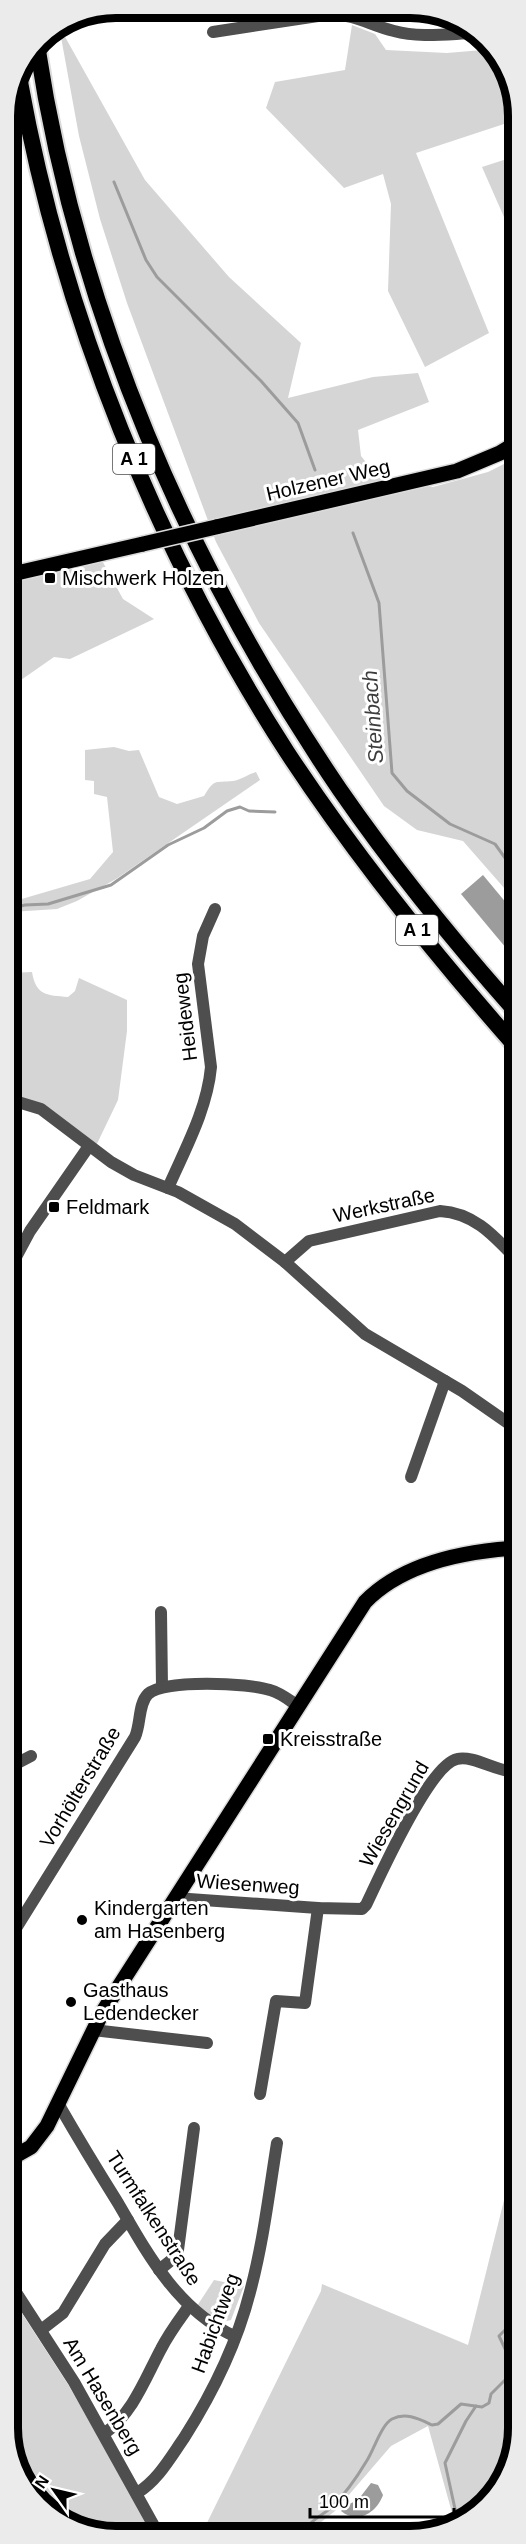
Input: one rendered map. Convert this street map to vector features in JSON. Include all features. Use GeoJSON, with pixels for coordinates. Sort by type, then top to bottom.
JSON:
{"type":"FeatureCollection","features":[{"type":"Feature","properties":{"kind":"highway","name":"A 1"},"geometry":{"type":"LineString","coordinates":[[39,57],[59,155],[76,224],[115,349],[144,425],[205,561],[271,682],[341,791],[421,899],[508,1002]]}},
{"type":"Feature","properties":{"kind":"highway","name":"A 1"},"geometry":{"type":"LineString","coordinates":[[22,89],[55,232],[95,358],[158,514],[200,600],[251,693],[323,805],[403,913],[508,1037]]}},
{"type":"Feature","properties":{"kind":"main road","name":"Holzener Weg"},"geometry":{"type":"LineString","coordinates":[[18,573],[457,471],[508,448]]}},
{"type":"Feature","properties":{"kind":"main road"},"geometry":{"type":"LineString","coordinates":[[18,2154],[31,2147],[47,2126],[93,2030],[365,1602],[384,1585],[434,1563],[468,1554],[508,1549]]}},
{"type":"Feature","properties":{"kind":"street"},"geometry":{"type":"LineString","coordinates":[[213,32],[305,18]]}},
{"type":"Feature","properties":{"kind":"street"},"geometry":{"type":"LineString","coordinates":[[358,18],[394,32],[422,35],[463,33]]}},
{"type":"Feature","properties":{"kind":"street","name":"Heideweg"},"geometry":{"type":"LineString","coordinates":[[168,1188],[202,1111],[210,1081],[211,1067],[198,964],[203,936],[215,909]]}},
{"type":"Feature","properties":{"kind":"street"},"geometry":{"type":"LineString","coordinates":[[18,1102],[41,1109],[111,1162],[134,1175],[168,1188],[235,1224],[285,1262],[364,1334],[446,1381],[508,1423]]}},
{"type":"Feature","properties":{"kind":"street"},"geometry":{"type":"LineString","coordinates":[[18,1253],[30,1231],[89,1146]]}},
{"type":"Feature","properties":{"kind":"street","name":"Werkstraße"},"geometry":{"type":"LineString","coordinates":[[285,1262],[309,1241],[440,1211],[475,1220],[508,1251]]}},
{"type":"Feature","properties":{"kind":"street"},"geometry":{"type":"LineString","coordinates":[[411,1477],[446,1381]]}},
{"type":"Feature","properties":{"kind":"street"},"geometry":{"type":"LineString","coordinates":[[161,1612],[162,1687],[224,1683],[245,1685],[269,1689],[298,1706]]}},
{"type":"Feature","properties":{"kind":"street","name":"Vorhölterstraße"},"geometry":{"type":"LineString","coordinates":[[18,1925],[135,1737],[140,1726],[144,1700],[150,1692],[162,1687]]}},
{"type":"Feature","properties":{"kind":"street"},"geometry":{"type":"LineString","coordinates":[[18,1763],[31,1756]]}},
{"type":"Feature","properties":{"kind":"street","name":"Wiesengrund"},"geometry":{"type":"LineString","coordinates":[[318,1908],[354,1911],[366,1905],[413,1811],[447,1763],[462,1758],[508,1772]]}},
{"type":"Feature","properties":{"kind":"street","name":"Wiesenweg"},"geometry":{"type":"LineString","coordinates":[[175,1898],[318,1908]]}},
{"type":"Feature","properties":{"kind":"street"},"geometry":{"type":"LineString","coordinates":[[260,2094],[276,2001],[305,2003],[318,1908]]}},
{"type":"Feature","properties":{"kind":"street"},"geometry":{"type":"LineString","coordinates":[[93,2030],[207,2043]]}},
{"type":"Feature","properties":{"kind":"street","name":"Turmfalkenstraße"},"geometry":{"type":"LineString","coordinates":[[59,2105],[159,2270],[189,2306],[210,2324],[234,2336]]}},
{"type":"Feature","properties":{"kind":"street"},"geometry":{"type":"LineString","coordinates":[[159,2270],[174,2258],[177,2250],[194,2128]]}},
{"type":"Feature","properties":{"kind":"street","name":"Habichtweg"},"geometry":{"type":"LineString","coordinates":[[137,2493],[155,2479],[196,2419],[215,2382],[234,2336],[250,2294],[276,2143]]}},
{"type":"Feature","properties":{"kind":"street"},"geometry":{"type":"LineString","coordinates":[[41,2330],[63,2313],[105,2244],[128,2220]]}},
{"type":"Feature","properties":{"kind":"street","name":"Am Hasenberg"},"geometry":{"type":"LineString","coordinates":[[18,2295],[105,2433],[154,2526]]}},
{"type":"Feature","properties":{"kind":"street"},"geometry":{"type":"LineString","coordinates":[[105,2433],[114,2426],[136,2397],[162,2347],[189,2306]]}},
{"type":"Feature","properties":{"kind":"shaded area"},"geometry":{"type":"Polygon","coordinates":[[[352,25],[375,34],[386,50],[447,53],[482,50],[498,73],[505,91],[508,135],[504,124],[416,153],[489,333],[425,367],[388,291],[391,204],[383,174],[344,188],[266,108],[275,82],[345,70],[352,25]]]}},
{"type":"Feature","properties":{"kind":"shaded area"},"geometry":{"type":"Polygon","coordinates":[[[64,34],[145,180],[229,277],[301,343],[288,398],[373,377],[418,373],[429,402],[358,430],[361,456],[377,476],[433,487],[488,472],[508,462],[508,893],[463,841],[417,830],[384,806],[259,623],[216,542],[127,303],[100,219],[79,136],[61,36],[64,34]]]}},
{"type":"Feature","properties":{"kind":"shaded area"},"geometry":{"type":"Polygon","coordinates":[[[508,159],[508,226],[482,167],[508,159]]]}},
{"type":"Feature","properties":{"kind":"shaded area"},"geometry":{"type":"Polygon","coordinates":[[[99,555],[123,599],[154,619],[70,659],[54,657],[18,682],[18,573],[99,555]]]}},
{"type":"Feature","properties":{"kind":"shaded area"},"geometry":{"type":"Polygon","coordinates":[[[114,747],[129,751],[139,750],[159,797],[177,804],[204,796],[216,782],[236,780],[256,772],[260,780],[116,879],[77,901],[57,909],[18,912],[18,900],[90,879],[113,852],[107,797],[94,794],[94,781],[85,780],[85,750],[114,747]]]}},
{"type":"Feature","properties":{"kind":"shaded area"},"geometry":{"type":"Polygon","coordinates":[[[483,875],[508,905],[508,950],[461,894],[483,875]]]}},
{"type":"Feature","properties":{"kind":"shaded area"},"geometry":{"type":"Polygon","coordinates":[[[32,972],[36,986],[48,995],[68,997],[75,991],[79,978],[127,1000],[127,1031],[118,1100],[94,1150],[67,1128],[18,1102],[18,973],[32,972]]]}},
{"type":"Feature","properties":{"kind":"shaded area"},"geometry":{"type":"Polygon","coordinates":[[[508,2184],[508,2434],[501,2466],[484,2493],[470,2506],[453,2516],[428,2426],[391,2446],[335,2511],[316,2526],[205,2526],[321,2291],[322,2284],[468,2345],[508,2184]]]}},
{"type":"Feature","properties":{"kind":"shaded area"},"geometry":{"type":"Polygon","coordinates":[[[214,2280],[244,2286],[231,2320],[217,2320],[197,2306],[214,2280]]]}},
{"type":"Feature","properties":{"kind":"shaded area"},"geometry":{"type":"Polygon","coordinates":[[[18,2307],[69,2386],[150,2526],[116,2526],[78,2519],[56,2506],[42,2493],[31,2477],[21,2453],[18,2428],[18,2307]]]}},
{"type":"Feature","properties":{"kind":"shaded area"},"geometry":{"type":"Polygon","coordinates":[[[371,2483],[378,2485],[383,2495],[372,2511],[360,2517],[354,2517],[341,2511],[358,2500],[371,2483]]]}},
{"type":"Feature","properties":{"kind":"waterway","name":"Steinbach"},"geometry":{"type":"LineString","coordinates":[[114,182],[146,260],[157,277],[261,381],[298,423],[315,470]]}},
{"type":"Feature","properties":{"kind":"waterway","name":"Steinbach"},"geometry":{"type":"LineString","coordinates":[[353,533],[379,603],[392,773],[407,791],[450,824],[495,844],[508,862]]}},
{"type":"Feature","properties":{"kind":"waterway"},"geometry":{"type":"LineString","coordinates":[[18,907],[48,904],[111,885],[168,845],[204,828],[227,811],[240,807],[249,811],[275,812]]}},
{"type":"Feature","properties":{"kind":"waterway"},"geometry":{"type":"LineString","coordinates":[[508,2327],[499,2336],[507,2353],[508,2364]]}},
{"type":"Feature","properties":{"kind":"waterway"},"geometry":{"type":"LineString","coordinates":[[307,2526],[332,2507],[346,2491],[366,2462],[384,2427],[392,2419],[407,2416],[432,2425],[438,2424],[461,2404],[482,2407],[489,2403],[491,2394],[508,2377]]}},
{"type":"Feature","properties":{"kind":"waterway"},"geometry":{"type":"LineString","coordinates":[[456,2514],[445,2463],[476,2406]]}},
{"type":"Feature","properties":{"kind":"place","name":"Mischwerk Holzen"},"geometry":{"type":"Point","coordinates":[50,578]}},
{"type":"Feature","properties":{"kind":"place","name":"Feldmark"},"geometry":{"type":"Point","coordinates":[54,1207]}},
{"type":"Feature","properties":{"kind":"place","name":"Kreisstraße"},"geometry":{"type":"Point","coordinates":[268,1739]}},
{"type":"Feature","properties":{"kind":"place","name":"Kindergarten am Hasenberg"},"geometry":{"type":"Point","coordinates":[82,1920]}},
{"type":"Feature","properties":{"kind":"place","name":"Gasthaus Ledendecker"},"geometry":{"type":"Point","coordinates":[71,2002]}}]}
